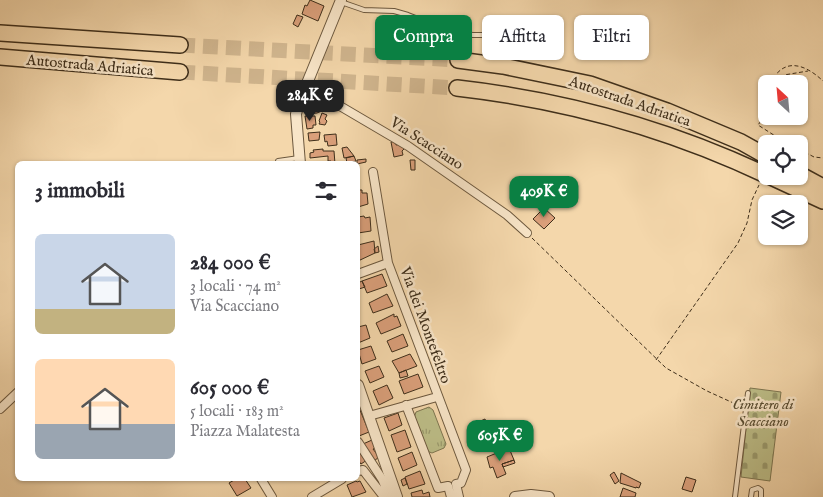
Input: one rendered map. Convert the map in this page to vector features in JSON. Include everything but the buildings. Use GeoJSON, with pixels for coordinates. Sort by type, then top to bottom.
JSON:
{"type":"FeatureCollection","features":[{"type":"Feature","properties":{"kind":"highway","name":"Autostrada Adriatica"},"geometry":{"type":"LineString","coordinates":[[0,33],[180,45]]}},
{"type":"Feature","properties":{"kind":"highway","name":"Autostrada Adriatica"},"geometry":{"type":"LineString","coordinates":[[0,57],[180,72]]}},
{"type":"Feature","properties":{"kind":"highway","name":"Autostrada Adriatica"},"geometry":{"type":"LineString","coordinates":[[458,60],[503,66],[590,84],[675,115],[741,142],[758,152]]}},
{"type":"Feature","properties":{"kind":"highway","name":"Autostrada Adriatica"},"geometry":{"type":"LineString","coordinates":[[456,88],[539,100],[631,124],[731,158],[758,174]]}},
{"type":"Feature","properties":{"kind":"highway"},"geometry":{"type":"LineString","coordinates":[[808,179],[823,188]]}},
{"type":"Feature","properties":{"kind":"highway","name":"Autostrada Adriatica"},"geometry":{"type":"LineString","coordinates":[[783,185],[823,201]]}},
{"type":"Feature","properties":{"kind":"street"},"geometry":{"type":"LineString","coordinates":[[300,161],[296,114],[341,1]]}},
{"type":"Feature","properties":{"kind":"street","name":"Via Scacciano"},"geometry":{"type":"LineString","coordinates":[[306,86],[408,146],[507,215],[527,233]]}},
{"type":"Feature","properties":{"kind":"street","name":"Via dei Montefeltro"},"geometry":{"type":"LineString","coordinates":[[373,172],[388,263],[466,470],[461,482],[456,484],[459,497]]}},
{"type":"Feature","properties":{"kind":"street","name":"Via dei Montefeltro"},"geometry":{"type":"LineString","coordinates":[[360,273],[388,263]]}},
{"type":"Feature","properties":{"kind":"street"},"geometry":{"type":"LineString","coordinates":[[360,391],[397,497]]}},
{"type":"Feature","properties":{"kind":"street"},"geometry":{"type":"LineString","coordinates":[[0,409],[15,395]]}},
{"type":"Feature","properties":{"kind":"street"},"geometry":{"type":"LineString","coordinates":[[369,416],[437,396]]}},
{"type":"Feature","properties":{"kind":"street"},"geometry":{"type":"LineString","coordinates":[[406,405],[438,488],[448,486],[451,497]]}},
{"type":"Feature","properties":{"kind":"street"},"geometry":{"type":"LineString","coordinates":[[360,445],[382,479],[390,497]]}},
{"type":"Feature","properties":{"kind":"street"},"geometry":{"type":"LineString","coordinates":[[360,471],[363,470],[384,497]]}},
{"type":"Feature","properties":{"kind":"street"},"geometry":{"type":"LineString","coordinates":[[262,481],[272,497]]}},
{"type":"Feature","properties":{"kind":"street"},"geometry":{"type":"LineString","coordinates":[[312,497],[339,481]]}},
{"type":"Feature","properties":{"kind":"street"},"geometry":{"type":"LineString","coordinates":[[515,497],[531,495],[549,497]]}},
{"type":"Feature","properties":{"kind":"lane"},"geometry":{"type":"LineString","coordinates":[[341,1],[364,10],[394,11],[454,33],[482,35]]}},
{"type":"Feature","properties":{"kind":"lane"},"geometry":{"type":"LineString","coordinates":[[278,161],[300,161]]}},
{"type":"Feature","properties":{"kind":"lane"},"geometry":{"type":"LineString","coordinates":[[735,497],[748,392]]}},
{"type":"Feature","properties":{"kind":"lane"},"geometry":{"type":"LineString","coordinates":[[751,497],[752,490],[758,488],[761,490],[761,497]]}},
{"type":"Feature","properties":{"kind":"path"},"geometry":{"type":"LineString","coordinates":[[775,75],[777,71],[787,66],[802,67],[823,81]]}},
{"type":"Feature","properties":{"kind":"path"},"geometry":{"type":"LineString","coordinates":[[784,75],[809,71]]}},
{"type":"Feature","properties":{"kind":"path"},"geometry":{"type":"LineString","coordinates":[[758,125],[774,135]]}},
{"type":"Feature","properties":{"kind":"path"},"geometry":{"type":"LineString","coordinates":[[808,154],[823,158]]}},
{"type":"Feature","properties":{"kind":"path"},"geometry":{"type":"LineString","coordinates":[[656,360],[738,243],[747,223],[752,200],[761,185]]}},
{"type":"Feature","properties":{"kind":"path"},"geometry":{"type":"LineString","coordinates":[[527,233],[666,368],[707,391],[746,408]]}},
{"type":"Feature","properties":{"kind":"green space","name":"Cimitero di Scacciano"},"geometry":{"type":"Polygon","coordinates":[[[750,388],[781,392],[770,481],[741,477],[750,388]]]}},
{"type":"Feature","properties":{"kind":"green space"},"geometry":{"type":"Polygon","coordinates":[[[429,407],[433,410],[446,444],[444,448],[432,453],[427,451],[414,418],[416,412],[429,407]]]}},
{"type":"Feature","properties":{"kind":"tunnel"},"geometry":{"type":"LineString","coordinates":[[180,45],[375,56]]}},
{"type":"Feature","properties":{"kind":"tunnel"},"geometry":{"type":"LineString","coordinates":[[180,72],[457,88]]}}]}
